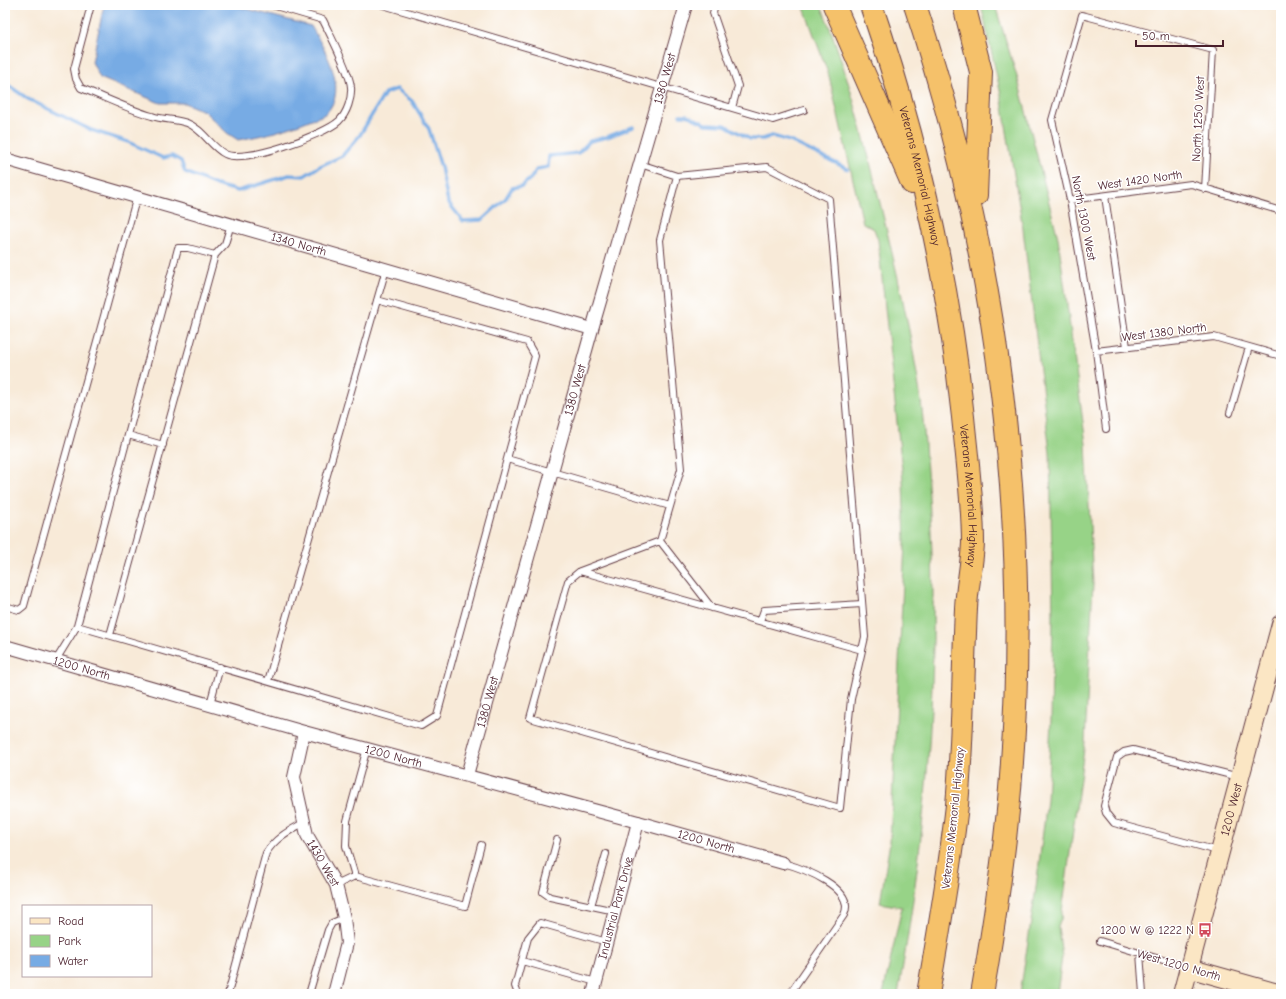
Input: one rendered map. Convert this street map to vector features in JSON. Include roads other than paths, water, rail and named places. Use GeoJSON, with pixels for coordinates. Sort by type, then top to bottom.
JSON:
{"type":"FeatureCollection","features":[{"type":"Feature","properties":{"kind":"highway"},"geometry":{"type":"LineString","coordinates":[[834,5],[933,229]]}},
{"type":"Feature","properties":{"kind":"highway","name":"Veterans Memorial Highway"},"geometry":{"type":"LineString","coordinates":[[871,5],[893,72],[914,146],[933,229],[951,326],[959,384],[972,543],[966,607],[957,805],[942,913],[928,994]]}},
{"type":"Feature","properties":{"kind":"highway"},"geometry":{"type":"LineString","coordinates":[[916,5],[944,97],[975,226],[990,307],[1005,416],[1014,530],[1016,610],[1015,706],[1009,795],[1001,874],[982,994]]}},
{"type":"Feature","properties":{"kind":"highway"},"geometry":{"type":"LineString","coordinates":[[964,5],[981,72],[975,226]]}},
{"type":"Feature","properties":{"kind":"street","name":"1380 West"},"geometry":{"type":"LineString","coordinates":[[467,776],[592,329],[686,5]]}},
{"type":"Feature","properties":{"kind":"street","name":"1340 North"},"geometry":{"type":"LineString","coordinates":[[5,159],[592,329]]}},
{"type":"Feature","properties":{"kind":"street","name":"1200 West"},"geometry":{"type":"LineString","coordinates":[[1182,994],[1219,852],[1280,635]]}},
{"type":"Feature","properties":{"kind":"street","name":"1200 North"},"geometry":{"type":"LineString","coordinates":[[5,646],[304,732],[638,822],[783,863]]}},
{"type":"Feature","properties":{"kind":"street","name":"1430 West"},"geometry":{"type":"LineString","coordinates":[[304,732],[294,777],[307,835],[336,885],[344,918],[347,943],[334,994]]}},
{"type":"Feature","properties":{"kind":"street","name":"Industrial Park Drive"},"geometry":{"type":"LineString","coordinates":[[593,994],[638,822]]}},
{"type":"Feature","properties":{"kind":"street","name":"West 1200 North"},"geometry":{"type":"LineString","coordinates":[[1188,968],[1281,994]]}},
{"type":"Feature","properties":{"kind":"lane"},"geometry":{"type":"LineString","coordinates":[[91,5],[74,69],[76,78],[81,88],[153,117],[188,123],[225,154],[241,156],[273,150],[326,130],[338,121],[345,113],[350,99],[351,87],[343,63],[323,20],[272,5]]}},
{"type":"Feature","properties":{"kind":"lane"},"geometry":{"type":"LineString","coordinates":[[383,5],[773,120],[804,110]]}},
{"type":"Feature","properties":{"kind":"lane"},"geometry":{"type":"LineString","coordinates":[[715,5],[713,13],[738,86],[732,108]]}},
{"type":"Feature","properties":{"kind":"lane","name":"North 1250 West"},"geometry":{"type":"LineString","coordinates":[[1082,15],[1213,50],[1205,188]]}},
{"type":"Feature","properties":{"kind":"lane","name":"North 1300 West"},"geometry":{"type":"LineString","coordinates":[[1082,15],[1052,120],[1070,200],[1096,351],[1106,429]]}},
{"type":"Feature","properties":{"kind":"lane"},"geometry":{"type":"LineString","coordinates":[[640,164],[676,176],[767,167],[829,200],[865,637],[851,699],[840,808],[530,718],[568,581],[580,571],[660,540]]}},
{"type":"Feature","properties":{"kind":"lane"},"geometry":{"type":"LineString","coordinates":[[660,540],[681,469],[660,240],[676,176]]}},
{"type":"Feature","properties":{"kind":"lane","name":"West 1420 North"},"geometry":{"type":"LineString","coordinates":[[1070,200],[1191,184],[1281,211]]}},
{"type":"Feature","properties":{"kind":"lane"},"geometry":{"type":"LineString","coordinates":[[5,606],[19,610],[24,606],[137,196]]}},
{"type":"Feature","properties":{"kind":"lane"},"geometry":{"type":"LineString","coordinates":[[1105,196],[1127,347]]}},
{"type":"Feature","properties":{"kind":"lane"},"geometry":{"type":"LineString","coordinates":[[110,635],[215,255],[225,244],[231,224]]}},
{"type":"Feature","properties":{"kind":"lane"},"geometry":{"type":"LineString","coordinates":[[56,660],[76,626],[178,248],[188,248],[215,255]]}},
{"type":"Feature","properties":{"kind":"lane"},"geometry":{"type":"LineString","coordinates":[[268,681],[386,269]]}},
{"type":"Feature","properties":{"kind":"lane"},"geometry":{"type":"LineString","coordinates":[[76,626],[421,726],[437,716],[535,356],[527,342],[377,300]]}},
{"type":"Feature","properties":{"kind":"lane","name":"West 1380 North"},"geometry":{"type":"LineString","coordinates":[[1096,351],[1214,337],[1281,356]]}},
{"type":"Feature","properties":{"kind":"lane"},"geometry":{"type":"LineString","coordinates":[[1230,413],[1249,347]]}},
{"type":"Feature","properties":{"kind":"lane"},"geometry":{"type":"LineString","coordinates":[[128,435],[163,445]]}},
{"type":"Feature","properties":{"kind":"lane"},"geometry":{"type":"LineString","coordinates":[[507,459],[670,506]]}},
{"type":"Feature","properties":{"kind":"lane"},"geometry":{"type":"LineString","coordinates":[[660,540],[712,608]]}},
{"type":"Feature","properties":{"kind":"lane"},"geometry":{"type":"LineString","coordinates":[[580,571],[862,650]]}},
{"type":"Feature","properties":{"kind":"lane"},"geometry":{"type":"LineString","coordinates":[[760,621],[764,610],[862,604]]}},
{"type":"Feature","properties":{"kind":"lane"},"geometry":{"type":"LineString","coordinates":[[210,704],[220,667]]}},
{"type":"Feature","properties":{"kind":"lane"},"geometry":{"type":"LineString","coordinates":[[355,876],[346,846],[347,821],[367,748]]}},
{"type":"Feature","properties":{"kind":"lane"},"geometry":{"type":"LineString","coordinates":[[1219,852],[1114,824],[1106,813],[1104,806],[1117,757],[1124,752],[1133,750],[1240,778]]}},
{"type":"Feature","properties":{"kind":"lane"},"geometry":{"type":"LineString","coordinates":[[228,994],[266,853],[272,842],[304,822]]}},
{"type":"Feature","properties":{"kind":"lane"},"geometry":{"type":"LineString","coordinates":[[557,840],[543,892],[550,897],[615,912]]}},
{"type":"Feature","properties":{"kind":"lane"},"geometry":{"type":"LineString","coordinates":[[336,885],[355,876],[465,906],[481,845]]}},
{"type":"Feature","properties":{"kind":"lane"},"geometry":{"type":"LineString","coordinates":[[591,906],[606,854]]}},
{"type":"Feature","properties":{"kind":"lane"},"geometry":{"type":"LineString","coordinates":[[783,863],[820,876],[838,891],[847,903],[847,910],[844,915],[793,989]]}},
{"type":"Feature","properties":{"kind":"lane"},"geometry":{"type":"LineString","coordinates":[[310,994],[328,930],[332,923],[344,918]]}},
{"type":"Feature","properties":{"kind":"lane"},"geometry":{"type":"LineString","coordinates":[[518,994],[515,986],[528,938],[540,923],[607,942]]}},
{"type":"Feature","properties":{"kind":"lane","name":"West 1200 North"},"geometry":{"type":"LineString","coordinates":[[1100,941],[1188,968]]}},
{"type":"Feature","properties":{"kind":"lane"},"geometry":{"type":"LineString","coordinates":[[1140,953],[1143,994]]}},
{"type":"Feature","properties":{"kind":"lane"},"geometry":{"type":"LineString","coordinates":[[522,961],[596,982]]}},
{"type":"Feature","properties":{"kind":"water"},"geometry":{"type":"Polygon","coordinates":[[[104,5],[232,5],[311,26],[328,57],[332,69],[336,93],[333,104],[326,113],[319,117],[276,132],[238,140],[227,133],[204,111],[184,103],[160,103],[100,78],[92,62],[104,5]]]}},
{"type":"Feature","properties":{"kind":"waterway"},"geometry":{"type":"LineString","coordinates":[[5,83],[28,99],[91,130],[128,142],[163,158],[172,156],[181,161],[185,172],[216,185],[238,191],[289,175],[304,176],[320,166],[342,156],[360,135],[385,93],[397,89],[412,101],[429,129],[441,167],[448,202],[463,221],[482,220],[506,198],[512,188],[522,186],[531,178],[537,169],[548,167],[549,156],[578,153],[590,141],[607,137],[633,127]]}},
{"type":"Feature","properties":{"kind":"waterway"},"geometry":{"type":"LineString","coordinates":[[680,115],[687,115],[706,124],[725,125],[750,139],[763,139],[772,136],[790,141],[848,169]]}},
{"type":"Feature","properties":{"kind":"place","name":"1200 W @ 1222 N"},"geometry":{"type":"Point","coordinates":[1205,930]}}]}
